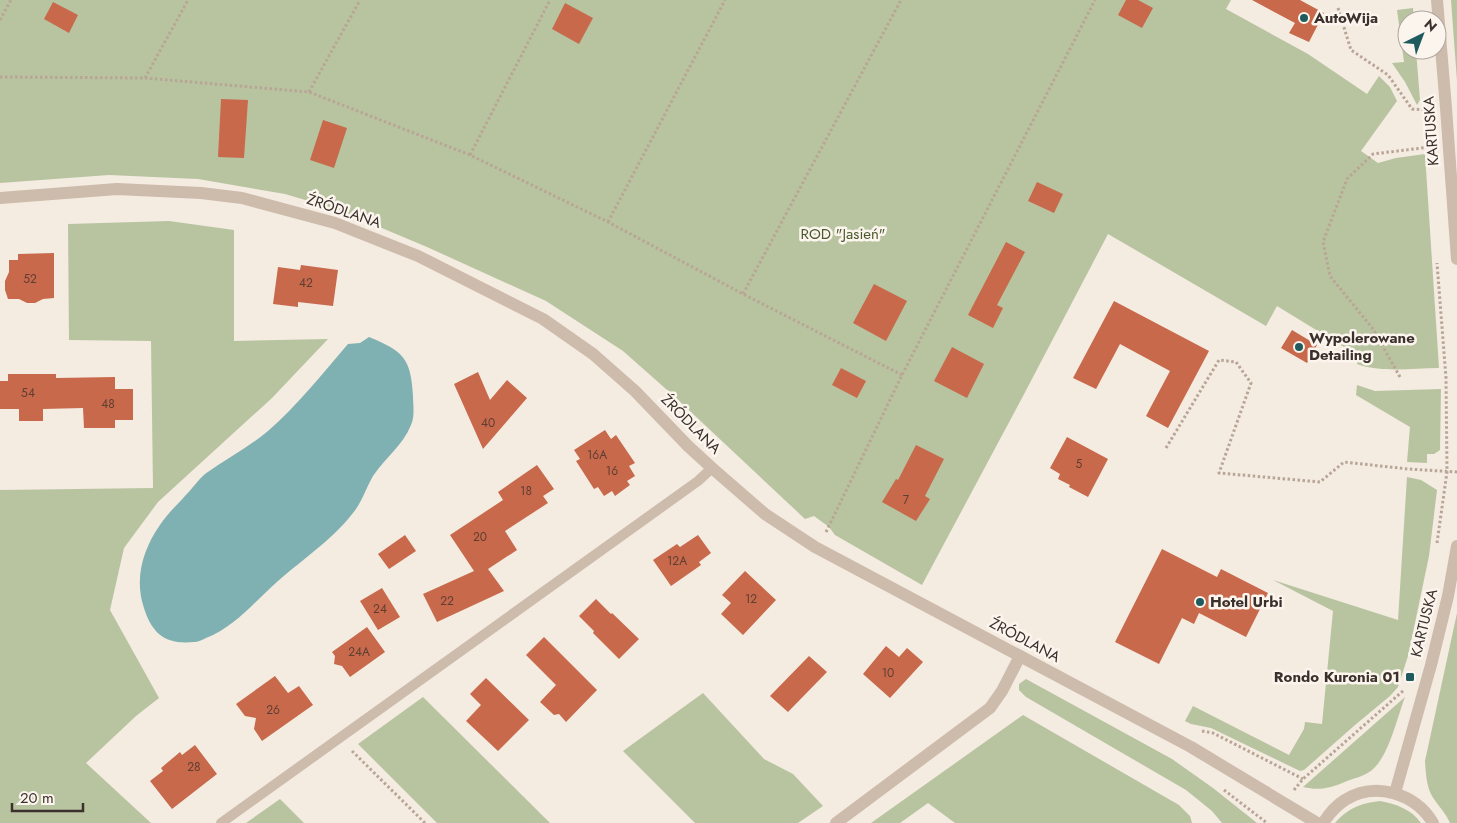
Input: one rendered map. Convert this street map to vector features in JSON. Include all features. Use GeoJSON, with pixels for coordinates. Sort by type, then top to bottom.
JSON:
{"type":"FeatureCollection","features":[{"type":"Feature","properties":{"kind":"street","name":"KARTUSKA"},"geometry":{"type":"LineString","coordinates":[[1437,0],[1457,259]]}},
{"type":"Feature","properties":{"kind":"street","name":"ŹRÓDLANA"},"geometry":{"type":"LineString","coordinates":[[0,198],[116,189],[201,192],[242,198],[335,223],[418,256],[543,319],[593,354],[635,391],[712,468],[766,514],[815,546],[1191,747],[1317,823]]}},
{"type":"Feature","properties":{"kind":"street","name":"KARTUSKA"},"geometry":{"type":"LineString","coordinates":[[1395,793],[1431,665],[1448,596],[1457,546]]}},
{"type":"Feature","properties":{"kind":"street"},"geometry":{"type":"LineString","coordinates":[[836,823],[990,708],[1002,691],[1020,656]]}},
{"type":"Feature","properties":{"kind":"street"},"geometry":{"type":"LineString","coordinates":[[1323,823],[1331,811],[1345,800],[1360,793],[1378,791],[1395,793],[1410,799],[1423,809],[1433,823]]}},
{"type":"Feature","properties":{"kind":"lane"},"geometry":{"type":"LineString","coordinates":[[221,823],[698,481],[712,468]]}},
{"type":"Feature","properties":{"kind":"path"},"geometry":{"type":"LineString","coordinates":[[0,20],[11,0]]}},
{"type":"Feature","properties":{"kind":"path"},"geometry":{"type":"LineString","coordinates":[[145,78],[188,0]]}},
{"type":"Feature","properties":{"kind":"path"},"geometry":{"type":"LineString","coordinates":[[309,92],[360,0]]}},
{"type":"Feature","properties":{"kind":"path"},"geometry":{"type":"LineString","coordinates":[[470,155],[550,0]]}},
{"type":"Feature","properties":{"kind":"path"},"geometry":{"type":"LineString","coordinates":[[608,222],[725,0]]}},
{"type":"Feature","properties":{"kind":"path"},"geometry":{"type":"LineString","coordinates":[[743,294],[901,0]]}},
{"type":"Feature","properties":{"kind":"path"},"geometry":{"type":"LineString","coordinates":[[815,546],[829,527],[902,375],[1095,0]]}},
{"type":"Feature","properties":{"kind":"path"},"geometry":{"type":"LineString","coordinates":[[1338,8],[1351,50],[1388,75],[1412,109],[1446,108]]}},
{"type":"Feature","properties":{"kind":"path"},"geometry":{"type":"LineString","coordinates":[[0,77],[145,78],[309,92],[470,155],[608,222],[743,294],[902,375]]}},
{"type":"Feature","properties":{"kind":"path"},"geometry":{"type":"LineString","coordinates":[[1426,110],[1427,119]]}},
{"type":"Feature","properties":{"kind":"path"},"geometry":{"type":"LineString","coordinates":[[1400,377],[1374,329],[1330,276],[1323,242],[1347,179],[1373,154],[1448,144]]}},
{"type":"Feature","properties":{"kind":"path"},"geometry":{"type":"LineString","coordinates":[[1429,147],[1430,156]]}},
{"type":"Feature","properties":{"kind":"path"},"geometry":{"type":"LineString","coordinates":[[1436,549],[1447,472],[1446,378],[1438,263]]}},
{"type":"Feature","properties":{"kind":"path"},"geometry":{"type":"LineString","coordinates":[[1166,448],[1219,360],[1236,362],[1251,383],[1220,473],[1320,482],[1344,462],[1408,470],[1457,472]]}},
{"type":"Feature","properties":{"kind":"path"},"geometry":{"type":"LineString","coordinates":[[1196,730],[1213,733],[1303,779],[1404,690],[1407,681]]}},
{"type":"Feature","properties":{"kind":"path"},"geometry":{"type":"LineString","coordinates":[[339,738],[425,823]]}},
{"type":"Feature","properties":{"kind":"path"},"geometry":{"type":"LineString","coordinates":[[1221,788],[1267,823]]}},
{"type":"Feature","properties":{"kind":"green space","name":"ROD \"Jasień\""},"geometry":{"type":"Polygon","coordinates":[[[0,0],[1231,0],[1226,9],[1308,54],[1367,94],[1379,76],[1390,87],[1397,101],[1361,151],[1378,163],[1396,158],[1425,154],[1439,368],[1387,369],[1357,364],[1357,355],[1277,306],[1266,326],[1108,234],[922,585],[835,535],[829,527],[814,516],[805,519],[623,351],[546,301],[427,247],[339,210],[285,194],[198,179],[109,175],[0,183],[0,0]]]}},
{"type":"Feature","properties":{"kind":"green space"},"geometry":{"type":"Polygon","coordinates":[[[1451,0],[1457,0],[1457,81],[1451,0]]]}},
{"type":"Feature","properties":{"kind":"green space"},"geometry":{"type":"Polygon","coordinates":[[[1413,8],[1413,10],[1397,10],[1413,8]]]}},
{"type":"Feature","properties":{"kind":"green space"},"geometry":{"type":"Polygon","coordinates":[[[1404,60],[1417,60],[1420,100],[1417,105],[1392,63],[1404,62],[1404,60]]]}},
{"type":"Feature","properties":{"kind":"green space"},"geometry":{"type":"Polygon","coordinates":[[[169,221],[234,230],[234,341],[328,339],[272,398],[158,502],[124,548],[110,610],[159,698],[136,716],[86,763],[151,823],[0,823],[0,490],[153,488],[151,341],[69,340],[68,224],[169,221]]]}},
{"type":"Feature","properties":{"kind":"green space"},"geometry":{"type":"Polygon","coordinates":[[[1357,385],[1375,391],[1441,389],[1440,450],[1434,454],[1427,454],[1427,463],[1407,462],[1410,427],[1356,395],[1357,385]]]}},
{"type":"Feature","properties":{"kind":"green space"},"geometry":{"type":"Polygon","coordinates":[[[1407,477],[1421,480],[1437,490],[1429,556],[1408,656],[1398,687],[1390,696],[1304,770],[1300,771],[1211,728],[1185,721],[1193,706],[1289,755],[1304,729],[1305,722],[1322,724],[1333,611],[1273,580],[1398,620],[1407,477]]]}},
{"type":"Feature","properties":{"kind":"green space"},"geometry":{"type":"Polygon","coordinates":[[[1457,613],[1457,823],[1450,823],[1430,792],[1425,761],[1457,613]]]}},
{"type":"Feature","properties":{"kind":"green space"},"geometry":{"type":"Polygon","coordinates":[[[1026,679],[1172,759],[1257,823],[1222,823],[1212,811],[1186,790],[1026,697],[1019,690],[1019,684],[1026,679]]]}},
{"type":"Feature","properties":{"kind":"green space"},"geometry":{"type":"Polygon","coordinates":[[[703,693],[764,759],[793,774],[823,806],[798,823],[695,823],[623,751],[703,693]]]}},
{"type":"Feature","properties":{"kind":"green space"},"geometry":{"type":"Polygon","coordinates":[[[423,697],[550,823],[437,823],[358,744],[423,697]]]}},
{"type":"Feature","properties":{"kind":"green space"},"geometry":{"type":"Polygon","coordinates":[[[1405,697],[1388,746],[1378,764],[1372,770],[1331,787],[1315,789],[1303,787],[1405,697]]]}},
{"type":"Feature","properties":{"kind":"green space"},"geometry":{"type":"Polygon","coordinates":[[[1023,715],[1179,805],[1190,816],[1192,823],[955,823],[928,803],[900,823],[871,823],[1023,715]]]}},
{"type":"Feature","properties":{"kind":"green space"},"geometry":{"type":"Polygon","coordinates":[[[280,799],[304,823],[246,823],[280,799]]]}},
{"type":"Feature","properties":{"kind":"green space"},"geometry":{"type":"Polygon","coordinates":[[[1380,801],[1403,808],[1413,814],[1421,823],[1335,823],[1355,807],[1380,801]]]}},
{"type":"Feature","properties":{"kind":"water"},"geometry":{"type":"Polygon","coordinates":[[[369,337],[390,347],[407,364],[412,383],[413,414],[408,432],[373,476],[356,509],[339,529],[226,627],[196,642],[176,642],[162,636],[151,625],[147,617],[141,597],[140,575],[149,544],[163,521],[205,474],[253,442],[278,422],[310,389],[348,344],[360,343],[369,337]]]}},
{"type":"Feature","properties":{"kind":"building"},"geometry":{"type":"Polygon","coordinates":[[[1126,0],[1138,0],[1153,8],[1142,28],[1118,15],[1126,0]]]}},
{"type":"Feature","properties":{"kind":"building","name":"AutoWija"},"geometry":{"type":"Polygon","coordinates":[[[1252,0],[1300,0],[1324,13],[1309,42],[1289,33],[1295,23],[1252,0]]]}},
{"type":"Feature","properties":{"kind":"building"},"geometry":{"type":"Polygon","coordinates":[[[53,2],[78,15],[69,33],[44,19],[53,2]]]}},
{"type":"Feature","properties":{"kind":"building"},"geometry":{"type":"Polygon","coordinates":[[[565,3],[593,18],[579,44],[552,29],[565,3]]]}},
{"type":"Feature","properties":{"kind":"building"},"geometry":{"type":"Polygon","coordinates":[[[221,99],[248,100],[244,158],[218,157],[221,99]]]}},
{"type":"Feature","properties":{"kind":"building"},"geometry":{"type":"Polygon","coordinates":[[[323,120],[347,128],[334,168],[310,160],[323,120]]]}},
{"type":"Feature","properties":{"kind":"building"},"geometry":{"type":"Polygon","coordinates":[[[1037,182],[1063,194],[1054,213],[1028,201],[1037,182]]]}},
{"type":"Feature","properties":{"kind":"building"},"geometry":{"type":"Polygon","coordinates":[[[1006,242],[1025,252],[997,305],[1003,308],[993,328],[968,315],[1006,242]]]}},
{"type":"Feature","properties":{"kind":"building"},"geometry":{"type":"Polygon","coordinates":[[[54,253],[54,298],[43,299],[35,303],[27,303],[19,299],[8,299],[5,281],[9,272],[9,260],[18,260],[18,254],[54,253]]]}},
{"type":"Feature","properties":{"kind":"building"},"geometry":{"type":"Polygon","coordinates":[[[301,265],[338,270],[333,306],[298,302],[298,307],[273,304],[278,267],[300,270],[301,265]]]}},
{"type":"Feature","properties":{"kind":"building"},"geometry":{"type":"Polygon","coordinates":[[[874,284],[907,301],[886,341],[853,323],[874,284]]]}},
{"type":"Feature","properties":{"kind":"building"},"geometry":{"type":"Polygon","coordinates":[[[1114,301],[1209,351],[1168,428],[1146,416],[1170,371],[1120,344],[1096,389],[1073,378],[1114,301]]]}},
{"type":"Feature","properties":{"kind":"building","name":"Wypolerowane Detailing"},"geometry":{"type":"Polygon","coordinates":[[[1292,330],[1317,345],[1307,363],[1281,348],[1292,330]]]}},
{"type":"Feature","properties":{"kind":"building"},"geometry":{"type":"Polygon","coordinates":[[[952,347],[984,364],[967,398],[934,381],[952,347]]]}},
{"type":"Feature","properties":{"kind":"building"},"geometry":{"type":"Polygon","coordinates":[[[841,368],[866,381],[857,398],[832,385],[841,368]]]}},
{"type":"Feature","properties":{"kind":"building"},"geometry":{"type":"Polygon","coordinates":[[[478,372],[490,400],[507,380],[527,398],[483,449],[454,384],[478,372]]]}},
{"type":"Feature","properties":{"kind":"building"},"geometry":{"type":"Polygon","coordinates":[[[8,374],[56,374],[56,378],[115,377],[115,389],[133,389],[133,420],[115,420],[115,428],[84,428],[83,408],[43,409],[43,421],[19,421],[19,409],[0,409],[0,381],[8,381],[8,374]]]}},
{"type":"Feature","properties":{"kind":"building"},"geometry":{"type":"Polygon","coordinates":[[[605,430],[611,439],[616,435],[635,463],[629,466],[635,476],[627,481],[630,485],[615,496],[612,491],[604,496],[598,487],[594,489],[576,461],[580,459],[574,450],[605,430]]]}},
{"type":"Feature","properties":{"kind":"building"},"geometry":{"type":"Polygon","coordinates":[[[1067,437],[1108,459],[1088,497],[1058,479],[1060,474],[1050,468],[1067,437]]]}},
{"type":"Feature","properties":{"kind":"building"},"geometry":{"type":"Polygon","coordinates":[[[916,445],[944,459],[925,496],[930,499],[916,521],[882,502],[896,479],[898,480],[916,445]]]}},
{"type":"Feature","properties":{"kind":"building"},"geometry":{"type":"Polygon","coordinates":[[[537,465],[554,489],[543,496],[548,503],[505,531],[517,550],[488,569],[504,591],[437,622],[423,594],[474,571],[450,535],[503,500],[498,492],[537,465]]]}},
{"type":"Feature","properties":{"kind":"building"},"geometry":{"type":"Polygon","coordinates":[[[405,535],[416,551],[389,569],[378,554],[405,535]]]}},
{"type":"Feature","properties":{"kind":"building"},"geometry":{"type":"Polygon","coordinates":[[[698,535],[711,553],[699,562],[701,565],[671,586],[653,560],[677,544],[680,547],[698,535]]]}},
{"type":"Feature","properties":{"kind":"building","name":"Hotel Urbi"},"geometry":{"type":"Polygon","coordinates":[[[1162,549],[1217,577],[1221,569],[1268,593],[1246,637],[1199,613],[1194,624],[1182,618],[1159,664],[1115,642],[1162,549]]]}},
{"type":"Feature","properties":{"kind":"building"},"geometry":{"type":"Polygon","coordinates":[[[745,571],[776,600],[743,635],[721,614],[731,603],[722,595],[745,571]]]}},
{"type":"Feature","properties":{"kind":"building"},"geometry":{"type":"Polygon","coordinates":[[[382,588],[400,617],[378,630],[360,601],[382,588]]]}},
{"type":"Feature","properties":{"kind":"building"},"geometry":{"type":"Polygon","coordinates":[[[596,599],[639,639],[619,659],[579,616],[596,599]]]}},
{"type":"Feature","properties":{"kind":"building"},"geometry":{"type":"Polygon","coordinates":[[[367,627],[385,652],[350,677],[342,666],[334,664],[335,656],[332,652],[367,627]]]}},
{"type":"Feature","properties":{"kind":"building"},"geometry":{"type":"Polygon","coordinates":[[[544,637],[597,690],[566,722],[559,714],[554,715],[540,702],[556,685],[526,655],[544,637]]]}},
{"type":"Feature","properties":{"kind":"building"},"geometry":{"type":"Polygon","coordinates":[[[886,646],[899,657],[907,648],[923,662],[890,698],[863,674],[886,646]]]}},
{"type":"Feature","properties":{"kind":"building"},"geometry":{"type":"Polygon","coordinates":[[[809,656],[827,672],[788,712],[770,696],[809,656]]]}},
{"type":"Feature","properties":{"kind":"building"},"geometry":{"type":"Polygon","coordinates":[[[275,676],[288,693],[299,686],[313,705],[262,741],[254,729],[256,718],[245,716],[236,704],[275,676]]]}},
{"type":"Feature","properties":{"kind":"building"},"geometry":{"type":"Polygon","coordinates":[[[486,678],[529,720],[498,751],[466,721],[481,705],[470,694],[486,678]]]}},
{"type":"Feature","properties":{"kind":"building"},"geometry":{"type":"Polygon","coordinates":[[[195,745],[217,774],[172,809],[150,781],[163,771],[161,768],[180,752],[182,755],[195,745]]]}},
{"type":"Feature","properties":{"kind":"place","name":"AutoWija"},"geometry":{"type":"Point","coordinates":[1304,18]}},
{"type":"Feature","properties":{"kind":"place","name":"Wypolerowane Detailing"},"geometry":{"type":"Point","coordinates":[1299,347]}},
{"type":"Feature","properties":{"kind":"place","name":"Hotel Urbi"},"geometry":{"type":"Point","coordinates":[1200,602]}},
{"type":"Feature","properties":{"kind":"place","name":"Rondo Kuronia 01"},"geometry":{"type":"Point","coordinates":[1410,677]}}]}
